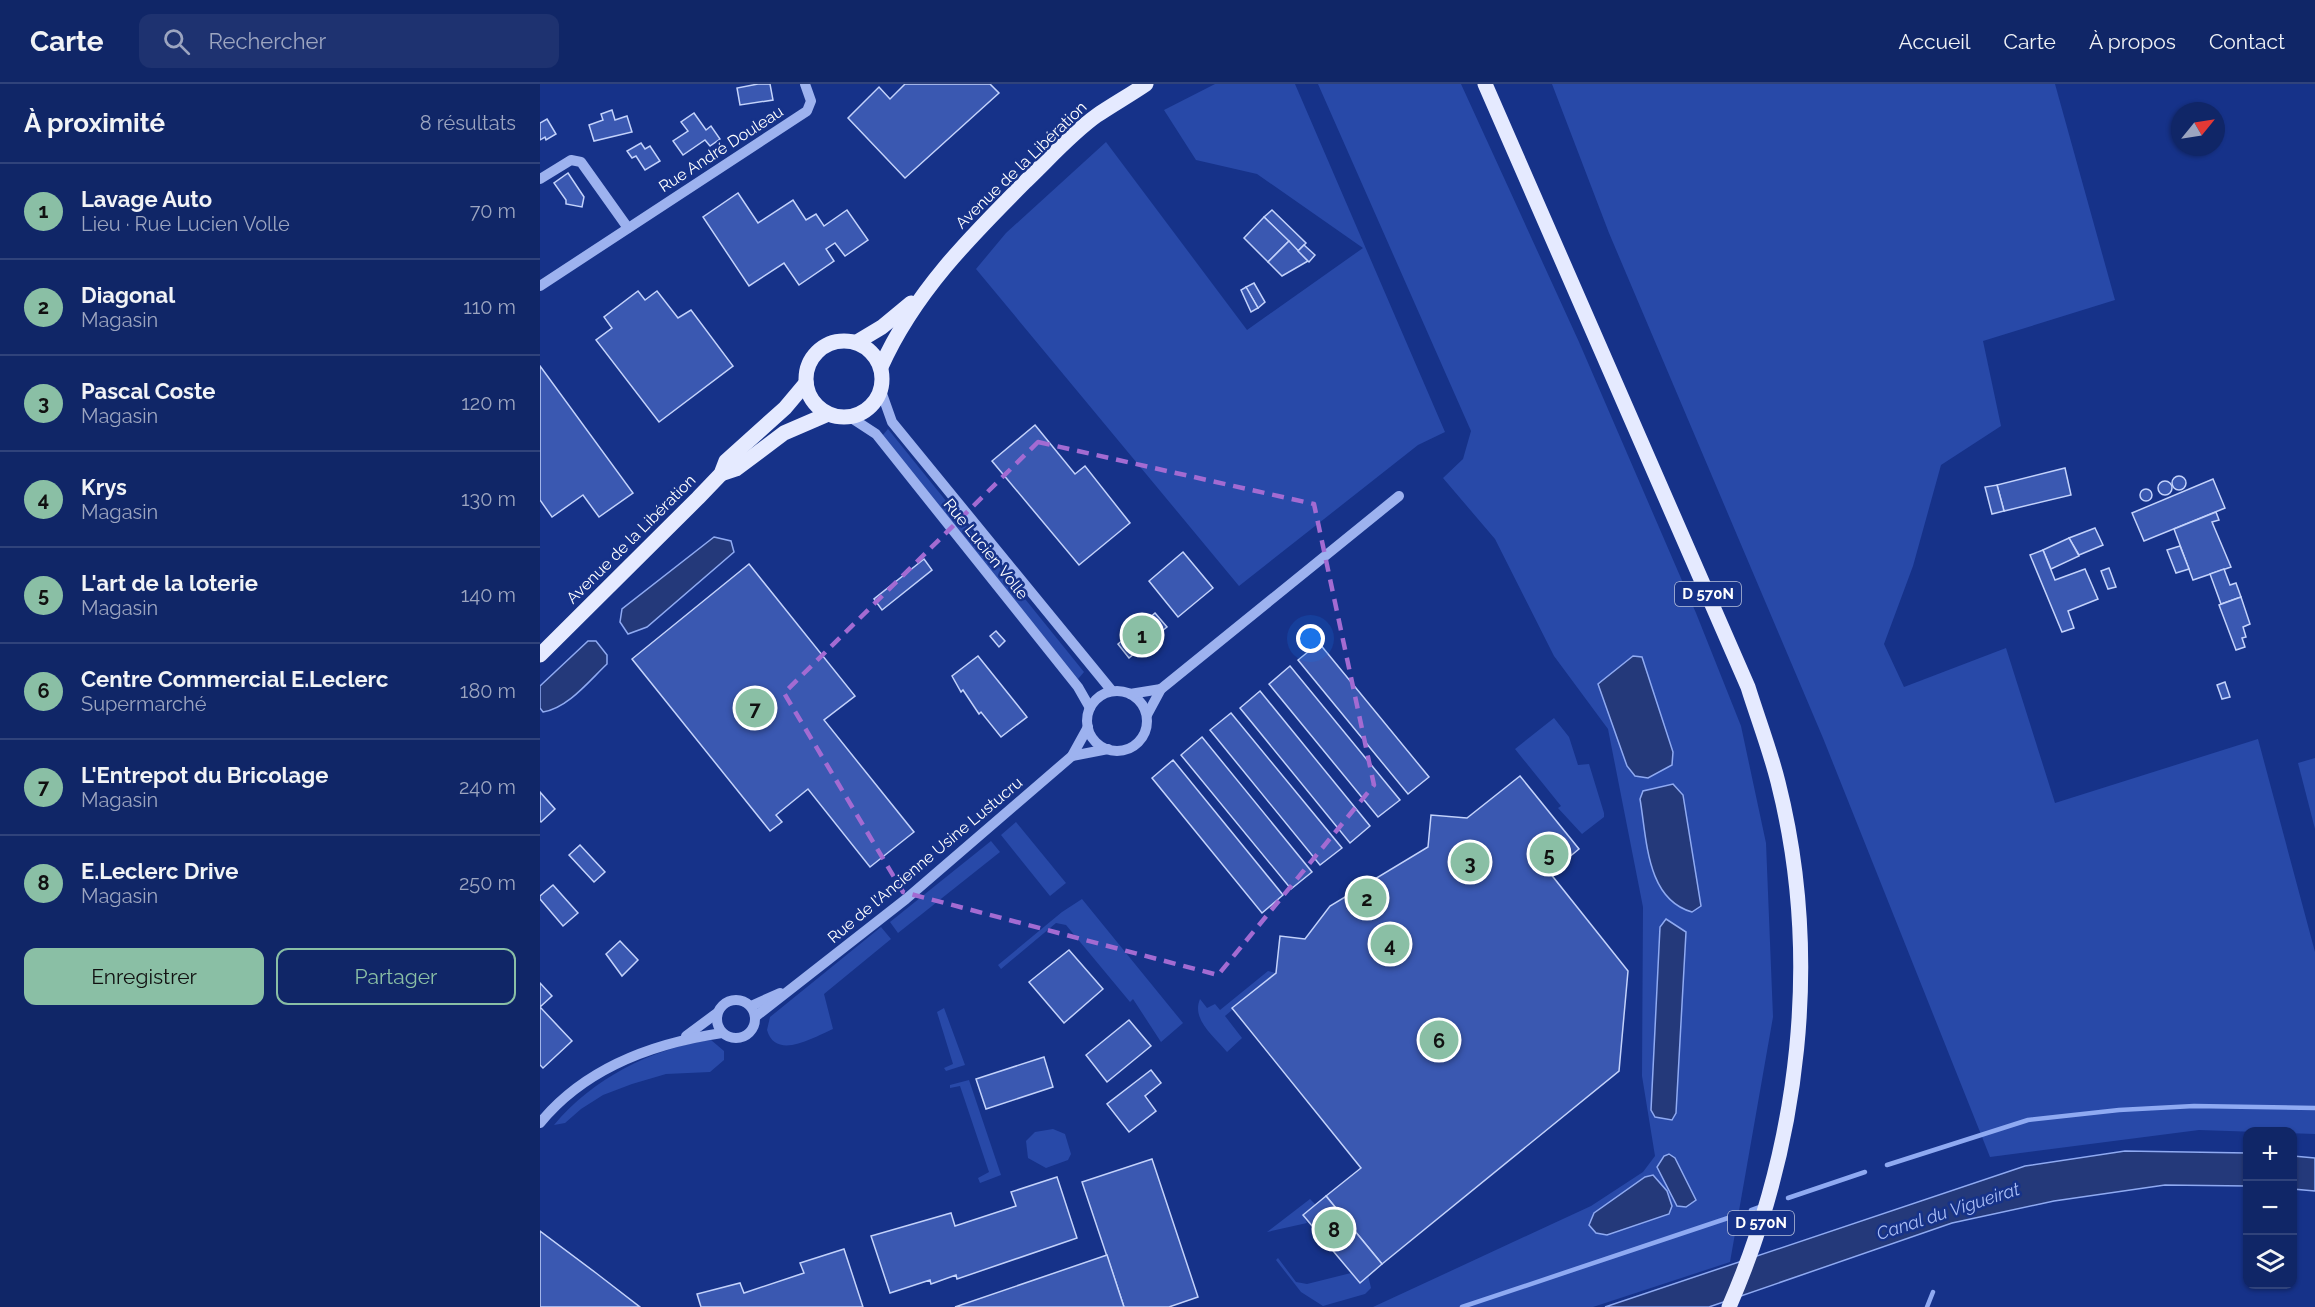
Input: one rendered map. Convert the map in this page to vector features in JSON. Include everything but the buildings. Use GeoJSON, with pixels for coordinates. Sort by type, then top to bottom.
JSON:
{"type":"FeatureCollection","features":[{"type":"Feature","properties":{"kind":"main road","name":"Avenue de la Libération"},"geometry":{"type":"LineString","coordinates":[[881,367],[894,339],[931,284],[983,223],[1095,117],[1146,84]]}},
{"type":"Feature","properties":{"kind":"main road","name":"D 570N"},"geometry":{"type":"LineString","coordinates":[[1485,84],[1748,687],[1778,783],[1791,855],[1799,929],[1799,1046],[1784,1135],[1752,1254],[1730,1307]]}},
{"type":"Feature","properties":{"kind":"main road","name":"Avenue de la Libération"},"geometry":{"type":"LineString","coordinates":[[857,342],[882,327],[931,284]]}},
{"type":"Feature","properties":{"kind":"main road"},"geometry":{"type":"LineString","coordinates":[[832,342],[857,342],[867,348],[881,367],[881,391],[869,408],[850,417],[828,414],[813,401],[806,383],[808,365],[821,348],[832,342]]}},
{"type":"Feature","properties":{"kind":"main road","name":"Avenue de la Libération"},"geometry":{"type":"LineString","coordinates":[[540,655],[721,474],[726,462],[785,408],[806,383]]}},
{"type":"Feature","properties":{"kind":"main road","name":"Avenue de la Libération"},"geometry":{"type":"LineString","coordinates":[[721,474],[736,469],[784,433],[828,414]]}},
{"type":"Feature","properties":{"kind":"street","name":"Rue André Douleau"},"geometry":{"type":"LineString","coordinates":[[540,286],[807,111],[811,101],[806,84]]}},
{"type":"Feature","properties":{"kind":"street"},"geometry":{"type":"LineString","coordinates":[[540,179],[571,160],[581,162],[628,228]]}},
{"type":"Feature","properties":{"kind":"street"},"geometry":{"type":"LineString","coordinates":[[881,391],[892,422],[1112,691]]}},
{"type":"Feature","properties":{"kind":"street","name":"Rue Lucien Volle"},"geometry":{"type":"LineString","coordinates":[[850,417],[876,435],[1078,687],[1090,708]]}},
{"type":"Feature","properties":{"kind":"street"},"geometry":{"type":"LineString","coordinates":[[1161,689],[1130,694],[1112,691],[1103,694],[1090,708],[1088,727],[1092,736],[1108,749],[1128,749],[1137,743],[1147,726],[1147,715],[1161,689],[1399,496]]}},
{"type":"Feature","properties":{"kind":"street"},"geometry":{"type":"LineString","coordinates":[[1130,694],[1138,699],[1147,715]]}},
{"type":"Feature","properties":{"kind":"street","name":"Rue de l'Ancienne Usine Lustucru"},"geometry":{"type":"LineString","coordinates":[[683,1038],[722,1033],[733,1038],[745,1036],[753,1028],[755,1017],[906,899],[1072,756],[1088,727]]}},
{"type":"Feature","properties":{"kind":"street","name":"Rue de l'Ancienne Usine Lustucru"},"geometry":{"type":"LineString","coordinates":[[1072,756],[1108,749]]}},
{"type":"Feature","properties":{"kind":"street","name":"Rue de l'Ancienne Usine Lustucru"},"geometry":{"type":"LineString","coordinates":[[540,1123],[581,1083],[611,1067],[683,1038],[717,1013],[723,1004],[733,1000],[746,1002],[751,1006],[796,985]]}},
{"type":"Feature","properties":{"kind":"street"},"geometry":{"type":"LineString","coordinates":[[751,1006],[755,1017]]}},
{"type":"Feature","properties":{"kind":"street"},"geometry":{"type":"LineString","coordinates":[[717,1013],[717,1024],[722,1033]]}},
{"type":"Feature","properties":{"kind":"highlighted area"},"geometry":{"type":"Polygon","coordinates":[[[1038,442],[1314,504],[1374,785],[1218,975],[903,892],[784,693],[1038,442]]]}},
{"type":"Feature","properties":{"kind":"shaded area"},"geometry":{"type":"Polygon","coordinates":[[[1215,84],[1295,84],[1445,432],[1418,445],[1239,586],[976,269],[1006,233],[1106,142],[1247,330],[1363,248],[1257,174],[1196,160],[1164,110],[1215,84]]]}},
{"type":"Feature","properties":{"kind":"shaded area"},"geometry":{"type":"Polygon","coordinates":[[[1318,84],[1461,84],[1579,342],[1696,613],[1741,726],[1766,843],[1773,1017],[1730,1262],[1593,1307],[1373,1307],[1591,1206],[1643,1172],[1655,1156],[1642,1076],[1643,907],[1608,729],[1554,656],[1495,539],[1443,478],[1463,459],[1471,431],[1318,84]],[[1666,919],[1660,927],[1651,1109],[1655,1117],[1672,1120],[1676,1112],[1686,932],[1666,919]]]}},
{"type":"Feature","properties":{"kind":"shaded area"},"geometry":{"type":"Polygon","coordinates":[[[1552,84],[2055,84],[2115,300],[1983,341],[2001,426],[1941,465],[1913,566],[1884,644],[1904,687],[2006,648],[2055,803],[2258,739],[2315,952],[2315,1134],[2297,1133],[2297,1127],[2243,1127],[2243,1132],[2199,1130],[1990,1157],[1823,738],[1609,233],[1552,84]]]}},
{"type":"Feature","properties":{"kind":"shaded area"},"geometry":{"type":"Polygon","coordinates":[[[888,429],[1084,672],[1078,679],[882,436],[888,429]]]}},
{"type":"Feature","properties":{"kind":"shaded area"},"geometry":{"type":"Polygon","coordinates":[[[1554,718],[1569,737],[1578,765],[1589,764],[1604,813],[1604,817],[1582,834],[1558,808],[1561,806],[1515,749],[1554,718]]]}},
{"type":"Feature","properties":{"kind":"shaded area"},"geometry":{"type":"Polygon","coordinates":[[[2315,758],[2315,829],[2298,763],[2315,758]]]}},
{"type":"Feature","properties":{"kind":"shaded area"},"geometry":{"type":"Polygon","coordinates":[[[1016,822],[1066,883],[1050,896],[1001,835],[1016,822]]]}},
{"type":"Feature","properties":{"kind":"shaded area"},"geometry":{"type":"Polygon","coordinates":[[[991,841],[1000,852],[898,933],[890,922],[991,841]]]}},
{"type":"Feature","properties":{"kind":"shaded area"},"geometry":{"type":"Polygon","coordinates":[[[1082,899],[1183,1023],[1161,1042],[1133,999],[1130,1002],[1066,925],[1056,923],[1001,969],[998,965],[1062,912],[1082,899]]]}},
{"type":"Feature","properties":{"kind":"shaded area"},"geometry":{"type":"Polygon","coordinates":[[[881,927],[891,939],[824,994],[833,1029],[796,1044],[778,1044],[772,1039],[767,1030],[770,1017],[881,927]]]}},
{"type":"Feature","properties":{"kind":"shaded area"},"geometry":{"type":"Polygon","coordinates":[[[1268,971],[1276,973],[1225,1016],[1242,1038],[1227,1052],[1201,1021],[1198,1007],[1200,999],[1207,1008],[1215,1004],[1220,1010],[1268,971]]]}},
{"type":"Feature","properties":{"kind":"shaded area"},"geometry":{"type":"Polygon","coordinates":[[[944,1008],[965,1065],[946,1071],[944,1068],[953,1064],[937,1012],[944,1008]]]}},
{"type":"Feature","properties":{"kind":"shaded area"},"geometry":{"type":"Polygon","coordinates":[[[711,1040],[724,1051],[724,1060],[710,1072],[666,1074],[632,1084],[603,1095],[565,1123],[554,1125],[586,1093],[625,1068],[667,1050],[711,1040]]]}},
{"type":"Feature","properties":{"kind":"shaded area"},"geometry":{"type":"Polygon","coordinates":[[[969,1080],[1001,1175],[980,1183],[978,1178],[989,1172],[960,1086],[950,1088],[950,1085],[969,1080]]]}},
{"type":"Feature","properties":{"kind":"shaded area"},"geometry":{"type":"Polygon","coordinates":[[[1053,1129],[1065,1134],[1071,1154],[1068,1160],[1046,1168],[1028,1158],[1026,1141],[1035,1132],[1053,1129]]]}},
{"type":"Feature","properties":{"kind":"shaded area"},"geometry":{"type":"Polygon","coordinates":[[[1310,1199],[1316,1205],[1303,1215],[1307,1223],[1267,1232],[1310,1199]]]}},
{"type":"Feature","properties":{"kind":"shaded area"},"geometry":{"type":"Polygon","coordinates":[[[1278,1258],[1296,1282],[1307,1284],[1351,1273],[1360,1282],[1368,1275],[1371,1288],[1365,1294],[1323,1306],[1301,1292],[1276,1260],[1278,1258]]]}},
{"type":"Feature","properties":{"kind":"water"},"geometry":{"type":"Polygon","coordinates":[[[714,537],[731,541],[734,552],[647,627],[628,634],[620,622],[622,609],[714,537]]]}},
{"type":"Feature","properties":{"kind":"water"},"geometry":{"type":"Polygon","coordinates":[[[588,641],[596,641],[607,655],[607,664],[569,700],[543,712],[540,708],[540,686],[588,641]]]}},
{"type":"Feature","properties":{"kind":"water"},"geometry":{"type":"Polygon","coordinates":[[[1633,656],[1642,657],[1673,752],[1672,765],[1648,778],[1635,776],[1627,766],[1598,684],[1633,656]]]}},
{"type":"Feature","properties":{"kind":"water"},"geometry":{"type":"Polygon","coordinates":[[[1673,784],[1683,795],[1701,906],[1692,912],[1677,905],[1665,894],[1651,866],[1647,849],[1640,799],[1643,791],[1673,784]]]}},
{"type":"Feature","properties":{"kind":"water"},"geometry":{"type":"Polygon","coordinates":[[[1666,919],[1686,932],[1676,1113],[1672,1120],[1655,1117],[1651,1110],[1660,927],[1666,919]]]}},
{"type":"Feature","properties":{"kind":"water","name":"Canal du Vigueirat"},"geometry":{"type":"Polygon","coordinates":[[[2125,1151],[2243,1153],[2243,1186],[2165,1185],[2054,1201],[1952,1223],[1709,1307],[1605,1307],[2025,1166],[2125,1151]]]}},
{"type":"Feature","properties":{"kind":"water"},"geometry":{"type":"Polygon","coordinates":[[[1669,1154],[1675,1158],[1696,1200],[1686,1207],[1677,1206],[1657,1167],[1664,1156],[1669,1154]]]}},
{"type":"Feature","properties":{"kind":"water"},"geometry":{"type":"Polygon","coordinates":[[[2297,1156],[2315,1158],[2315,1191],[2297,1189],[2297,1156]]]}},
{"type":"Feature","properties":{"kind":"water"},"geometry":{"type":"Polygon","coordinates":[[[1653,1175],[1667,1191],[1672,1206],[1669,1214],[1607,1235],[1596,1233],[1589,1225],[1594,1213],[1645,1177],[1653,1175]]]}},
{"type":"Feature","properties":{"kind":"waterway"},"geometry":{"type":"LineString","coordinates":[[1887,1165],[2028,1120],[2119,1110],[2194,1106],[2315,1108]]}},
{"type":"Feature","properties":{"kind":"waterway"},"geometry":{"type":"LineString","coordinates":[[1788,1198],[1865,1172]]}},
{"type":"Feature","properties":{"kind":"waterway"},"geometry":{"type":"LineString","coordinates":[[1751,1210],[1762,1206]]}},
{"type":"Feature","properties":{"kind":"waterway"},"geometry":{"type":"LineString","coordinates":[[1462,1307],[1734,1216]]}},
{"type":"Feature","properties":{"kind":"waterway"},"geometry":{"type":"LineString","coordinates":[[1927,1307],[1933,1292]]}},
{"type":"Feature","properties":{"kind":"place","name":"Lavage Auto"},"geometry":{"type":"Point","coordinates":[1142,635]}},
{"type":"Feature","properties":{"kind":"place","name":"L'Entrepot du Bricolage"},"geometry":{"type":"Point","coordinates":[755,708]}},
{"type":"Feature","properties":{"kind":"place","name":"L'art de la loterie"},"geometry":{"type":"Point","coordinates":[1549,854]}},
{"type":"Feature","properties":{"kind":"place","name":"Pascal Coste"},"geometry":{"type":"Point","coordinates":[1470,862]}},
{"type":"Feature","properties":{"kind":"place","name":"Diagonal"},"geometry":{"type":"Point","coordinates":[1367,898]}},
{"type":"Feature","properties":{"kind":"place","name":"Krys"},"geometry":{"type":"Point","coordinates":[1390,944]}},
{"type":"Feature","properties":{"kind":"place","name":"Centre Commercial E.Leclerc"},"geometry":{"type":"Point","coordinates":[1439,1040]}},
{"type":"Feature","properties":{"kind":"place","name":"E.Leclerc Drive"},"geometry":{"type":"Point","coordinates":[1334,1229]}}]}
